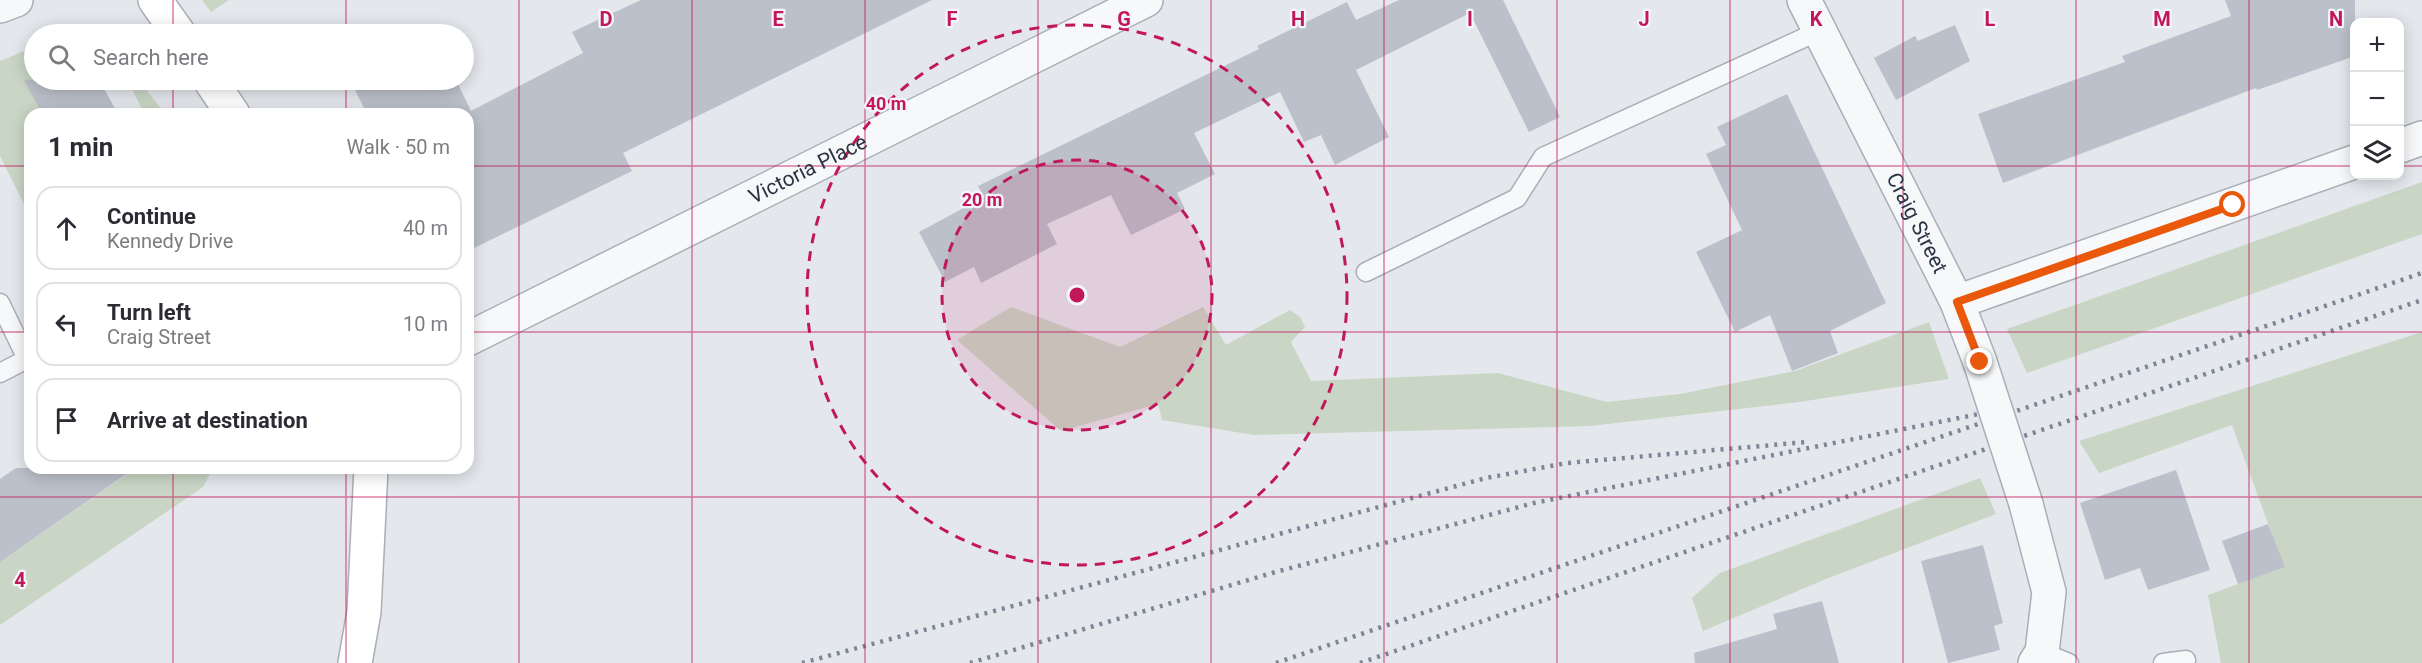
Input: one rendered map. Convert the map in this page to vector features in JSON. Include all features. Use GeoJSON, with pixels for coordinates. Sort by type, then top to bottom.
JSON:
{"type":"FeatureCollection","features":[{"type":"Feature","properties":{"kind":"main road"},"geometry":{"type":"LineString","coordinates":[[155,0],[172,24]]}},
{"type":"Feature","properties":{"kind":"main road"},"geometry":{"type":"LineString","coordinates":[[217,90],[229,108]]}},
{"type":"Feature","properties":{"kind":"main road"},"geometry":{"type":"LineString","coordinates":[[355,663],[365,602],[371,474]]}},
{"type":"Feature","properties":{"kind":"street"},"geometry":{"type":"LineString","coordinates":[[0,6],[16,0]]}},
{"type":"Feature","properties":{"kind":"street","name":"Victoria Place"},"geometry":{"type":"LineString","coordinates":[[474,336],[1146,0]]}},
{"type":"Feature","properties":{"kind":"street","name":"Craig Street"},"geometry":{"type":"LineString","coordinates":[[1804,0],[1957,302],[1980,362],[2026,504],[2049,592],[2048,659]]}},
{"type":"Feature","properties":{"kind":"street"},"geometry":{"type":"LineString","coordinates":[[2404,145],[2422,138]]}},
{"type":"Feature","properties":{"kind":"street"},"geometry":{"type":"LineString","coordinates":[[1957,302],[2350,164]]}},
{"type":"Feature","properties":{"kind":"lane"},"geometry":{"type":"LineString","coordinates":[[1366,272],[1517,198],[1543,157],[1819,31]]}},
{"type":"Feature","properties":{"kind":"lane"},"geometry":{"type":"LineString","coordinates":[[0,303],[24,353]]}},
{"type":"Feature","properties":{"kind":"lane"},"geometry":{"type":"LineString","coordinates":[[0,373],[24,361]]}},
{"type":"Feature","properties":{"kind":"lane"},"geometry":{"type":"LineString","coordinates":[[2163,663],[2186,660]]}},
{"type":"Feature","properties":{"kind":"green space"},"geometry":{"type":"Polygon","coordinates":[[[202,0],[229,0],[211,12],[202,0]]]}},
{"type":"Feature","properties":{"kind":"green space"},"geometry":{"type":"Polygon","coordinates":[[[24,51],[24,90],[30,90],[39,108],[24,108],[24,204],[0,156],[0,61],[24,51]]]}},
{"type":"Feature","properties":{"kind":"green space"},"geometry":{"type":"Polygon","coordinates":[[[132,90],[147,90],[160,108],[142,108],[132,90]]]}},
{"type":"Feature","properties":{"kind":"green space"},"geometry":{"type":"Polygon","coordinates":[[[2422,182],[2422,234],[2027,373],[2007,329],[2422,182]]]}},
{"type":"Feature","properties":{"kind":"green space"},"geometry":{"type":"Polygon","coordinates":[[[1011,307],[1120,347],[1203,307],[1226,345],[1290,310],[1300,317],[1305,327],[1291,342],[1311,381],[1498,373],[1607,402],[1680,394],[1795,371],[1929,322],[1949,379],[1799,402],[1590,426],[1254,435],[1162,420],[1158,404],[1061,431],[957,340],[1011,307]]]}},
{"type":"Feature","properties":{"kind":"green space"},"geometry":{"type":"Polygon","coordinates":[[[2422,332],[2422,663],[2221,663],[2208,595],[2284,567],[2232,425],[2099,473],[2079,441],[2422,332]]]}},
{"type":"Feature","properties":{"kind":"green space"},"geometry":{"type":"Polygon","coordinates":[[[127,474],[210,474],[203,487],[0,625],[0,562],[127,474]]]}},
{"type":"Feature","properties":{"kind":"green space"},"geometry":{"type":"Polygon","coordinates":[[[1980,478],[1996,514],[1826,579],[1703,631],[1692,598],[1720,573],[1980,478]]]}},
{"type":"Feature","properties":{"kind":"building"},"geometry":{"type":"Polygon","coordinates":[[[641,0],[932,0],[623,153],[632,171],[474,248],[474,109],[583,53],[572,32],[641,0]]]}},
{"type":"Feature","properties":{"kind":"building"},"geometry":{"type":"Polygon","coordinates":[[[1399,0],[1503,0],[1560,117],[1529,132],[1470,13],[1356,70],[1389,137],[1335,165],[1321,135],[1304,142],[1280,92],[1194,133],[1215,174],[1177,193],[1185,209],[1131,235],[1111,195],[1047,224],[1057,244],[981,283],[974,267],[945,282],[919,232],[984,197],[978,186],[1259,49],[1257,46],[1347,2],[1356,20],[1399,0]]]}},
{"type":"Feature","properties":{"kind":"building"},"geometry":{"type":"Polygon","coordinates":[[[2225,0],[2355,0],[2355,18],[2350,18],[2350,58],[2257,90],[2256,88],[2003,183],[1978,114],[2125,62],[2122,56],[2231,16],[2225,0]]]}},
{"type":"Feature","properties":{"kind":"building"},"geometry":{"type":"Polygon","coordinates":[[[1955,25],[1970,61],[1896,100],[1874,58],[1915,36],[1918,41],[1955,25]]]}},
{"type":"Feature","properties":{"kind":"building"},"geometry":{"type":"Polygon","coordinates":[[[29,90],[105,90],[115,108],[39,108],[29,90]]]}},
{"type":"Feature","properties":{"kind":"building"},"geometry":{"type":"Polygon","coordinates":[[[355,90],[461,90],[470,108],[364,108],[355,90]]]}},
{"type":"Feature","properties":{"kind":"building"},"geometry":{"type":"Polygon","coordinates":[[[1787,94],[1886,303],[1830,331],[1838,353],[1792,371],[1770,315],[1735,332],[1696,252],[1742,230],[1706,154],[1726,145],[1717,127],[1787,94]]]}},
{"type":"Feature","properties":{"kind":"building"},"geometry":{"type":"Polygon","coordinates":[[[16,468],[24,468],[24,474],[126,474],[0,562],[0,479],[16,468]]]}},
{"type":"Feature","properties":{"kind":"building"},"geometry":{"type":"Polygon","coordinates":[[[2176,470],[2210,570],[2148,590],[2140,568],[2105,580],[2080,503],[2176,470]]]}},
{"type":"Feature","properties":{"kind":"building"},"geometry":{"type":"Polygon","coordinates":[[[2268,524],[2285,567],[2238,584],[2222,541],[2268,524]]]}},
{"type":"Feature","properties":{"kind":"building"},"geometry":{"type":"Polygon","coordinates":[[[1983,545],[2003,623],[1994,626],[2000,650],[1948,663],[1921,561],[1983,545]]]}},
{"type":"Feature","properties":{"kind":"building"},"geometry":{"type":"Polygon","coordinates":[[[1822,601],[1839,663],[1695,663],[1694,653],[1777,629],[1773,614],[1822,601]]]}},
{"type":"Feature","properties":{"kind":"railway"},"geometry":{"type":"LineString","coordinates":[[1276,663],[2422,273]]}},
{"type":"Feature","properties":{"kind":"railway"},"geometry":{"type":"LineString","coordinates":[[1360,663],[2422,300]]}},
{"type":"Feature","properties":{"kind":"railway"},"geometry":{"type":"LineString","coordinates":[[970,663],[1272,573],[1534,503],[2004,409]]}},
{"type":"Feature","properties":{"kind":"railway"},"geometry":{"type":"LineString","coordinates":[[802,663],[1486,478],[1567,463],[1807,442]]}},
{"type":"Feature","properties":{"kind":"route"},"geometry":{"type":"LineString","coordinates":[[1980,362],[1957,302],[2233,205]]}}]}
